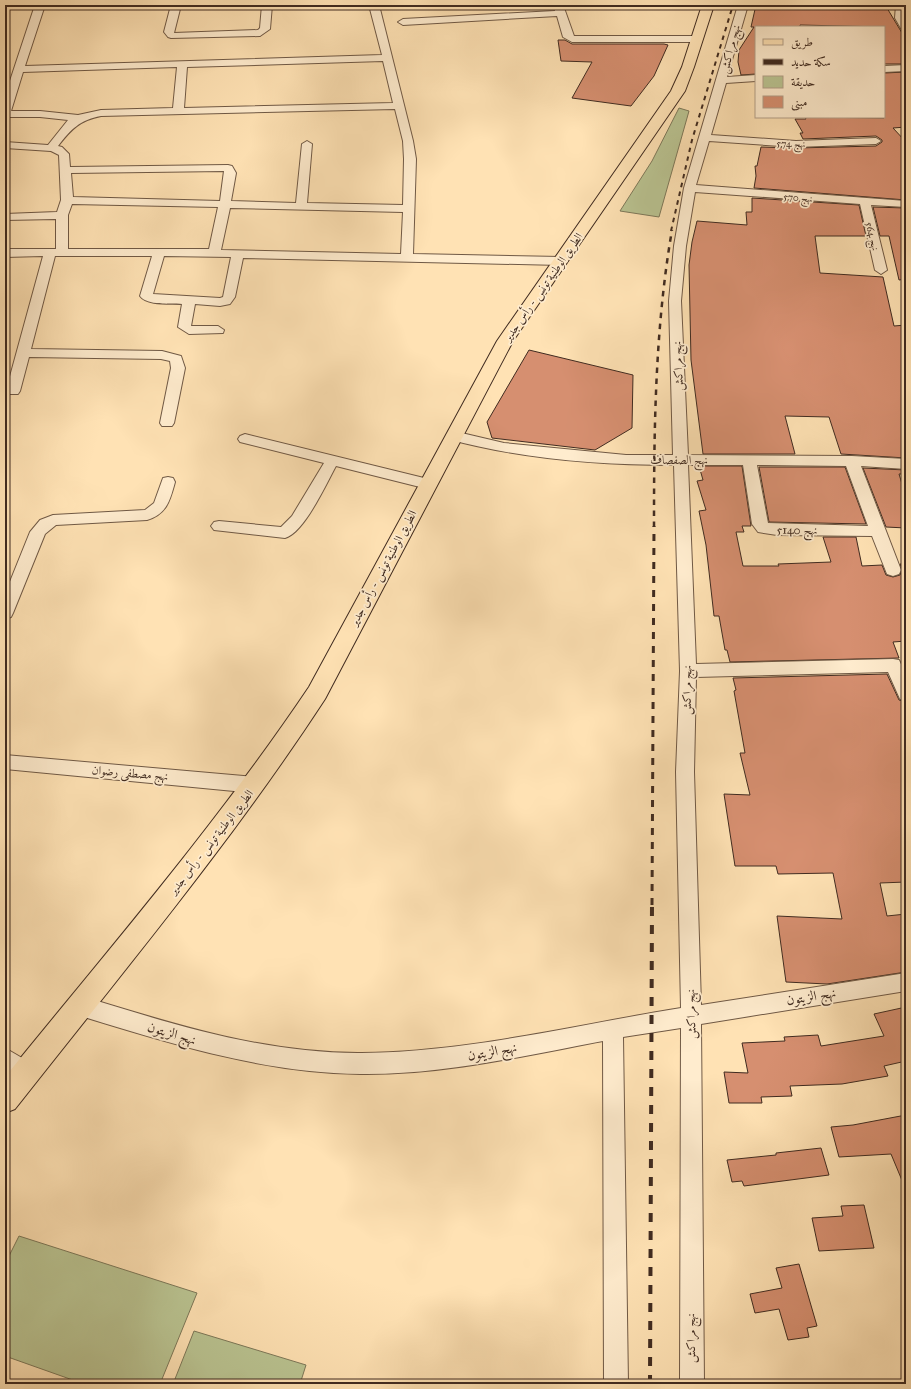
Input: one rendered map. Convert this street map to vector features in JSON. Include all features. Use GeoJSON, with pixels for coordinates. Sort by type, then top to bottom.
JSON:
{"type":"FeatureCollection","features":[{"type":"Feature","properties":{"kind":"main road","name":"الطريق الوطنية تونس - رأس جدير"},"geometry":{"type":"LineString","coordinates":[[5,1099],[174,890],[255,785],[287,740],[317,693],[505,341],[531,300],[561,261],[678,91],[708,5]]}},
{"type":"Feature","properties":{"kind":"street"},"geometry":{"type":"LineString","coordinates":[[40,5],[5,113],[40,114],[78,118]]}},
{"type":"Feature","properties":{"kind":"street"},"geometry":{"type":"LineString","coordinates":[[176,5],[169,32],[171,35],[179,36],[260,34],[264,29],[267,5]]}},
{"type":"Feature","properties":{"kind":"street"},"geometry":{"type":"LineString","coordinates":[[374,5],[408,141],[409,209],[407,257]]}},
{"type":"Feature","properties":{"kind":"street","name":"نهج مراكش"},"geometry":{"type":"LineString","coordinates":[[692,1384],[691,1015],[685,772],[688,671],[675,301],[680,246],[690,188],[722,80],[742,5]]}},
{"type":"Feature","properties":{"kind":"street"},"geometry":{"type":"LineString","coordinates":[[901,5],[900,18],[906,30]]}},
{"type":"Feature","properties":{"kind":"street"},"geometry":{"type":"LineString","coordinates":[[403,22],[560,9],[568,37],[572,39],[697,39]]}},
{"type":"Feature","properties":{"kind":"street"},"geometry":{"type":"LineString","coordinates":[[20,69],[387,58]]}},
{"type":"Feature","properties":{"kind":"street"},"geometry":{"type":"LineString","coordinates":[[178,112],[182,64]]}},
{"type":"Feature","properties":{"kind":"street"},"geometry":{"type":"LineString","coordinates":[[885,69],[906,68]]}},
{"type":"Feature","properties":{"kind":"street"},"geometry":{"type":"LineString","coordinates":[[722,80],[755,78]]}},
{"type":"Feature","properties":{"kind":"street"},"geometry":{"type":"LineString","coordinates":[[51,148],[68,124],[84,115],[102,113],[400,106]]}},
{"type":"Feature","properties":{"kind":"street","name":"نهج 574"},"geometry":{"type":"LineString","coordinates":[[705,138],[796,144],[876,141]]}},
{"type":"Feature","properties":{"kind":"street"},"geometry":{"type":"LineString","coordinates":[[302,206],[307,144]]}},
{"type":"Feature","properties":{"kind":"street"},"geometry":{"type":"LineString","coordinates":[[5,145],[51,148],[61,151],[64,154],[66,170],[67,200],[62,215],[56,252],[13,391]]}},
{"type":"Feature","properties":{"kind":"street"},"geometry":{"type":"LineString","coordinates":[[66,170],[228,168],[230,173],[225,204],[214,253]]}},
{"type":"Feature","properties":{"kind":"street","name":"نهج 570"},"geometry":{"type":"LineString","coordinates":[[690,188],[906,204]]}},
{"type":"Feature","properties":{"kind":"street"},"geometry":{"type":"LineString","coordinates":[[67,200],[409,209]]}},
{"type":"Feature","properties":{"kind":"street","name":"نهج 564"},"geometry":{"type":"LineString","coordinates":[[865,202],[881,270]]}},
{"type":"Feature","properties":{"kind":"street"},"geometry":{"type":"LineString","coordinates":[[5,217],[62,215]]}},
{"type":"Feature","properties":{"kind":"street"},"geometry":{"type":"LineString","coordinates":[[5,253],[159,252],[561,261]]}},
{"type":"Feature","properties":{"kind":"street"},"geometry":{"type":"LineString","coordinates":[[159,252],[146,296],[152,298],[226,301],[229,297],[238,254]]}},
{"type":"Feature","properties":{"kind":"street"},"geometry":{"type":"LineString","coordinates":[[189,300],[184,327],[189,330],[218,330]]}},
{"type":"Feature","properties":{"kind":"street"},"geometry":{"type":"LineString","coordinates":[[24,353],[162,355],[176,359],[178,368],[166,423]]}},
{"type":"Feature","properties":{"kind":"street","name":"نهج الصفصاف"},"geometry":{"type":"LineString","coordinates":[[453,436],[504,448],[626,460],[852,461],[906,464]]}},
{"type":"Feature","properties":{"kind":"street"},"geometry":{"type":"LineString","coordinates":[[245,439],[428,484]]}},
{"type":"Feature","properties":{"kind":"street"},"geometry":{"type":"LineString","coordinates":[[219,526],[285,533],[297,520],[333,460]]}},
{"type":"Feature","properties":{"kind":"street","name":"نهج 5140"},"geometry":{"type":"LineString","coordinates":[[749,460],[760,524],[763,528],[776,530],[877,531]]}},
{"type":"Feature","properties":{"kind":"street"},"geometry":{"type":"LineString","coordinates":[[852,461],[877,531],[893,570]]}},
{"type":"Feature","properties":{"kind":"street"},"geometry":{"type":"LineString","coordinates":[[5,614],[38,532],[45,524],[53,520],[147,515],[156,512],[160,507],[168,482]]}},
{"type":"Feature","properties":{"kind":"street"},"geometry":{"type":"LineString","coordinates":[[688,671],[893,664],[906,694]]}},
{"type":"Feature","properties":{"kind":"street","name":"نهج مصطفى رضوان"},"geometry":{"type":"LineString","coordinates":[[5,762],[255,785]]}},
{"type":"Feature","properties":{"kind":"street","name":"نهج الزيتون"},"geometry":{"type":"LineString","coordinates":[[81,1006],[197,1041],[260,1055],[327,1062],[381,1064],[441,1060],[691,1015],[906,982]]}},
{"type":"Feature","properties":{"kind":"street"},"geometry":{"type":"LineString","coordinates":[[613,1030],[616,1384]]}},
{"type":"Feature","properties":{"kind":"street"},"geometry":{"type":"LineString","coordinates":[[5,1058],[26,1072]]}},
{"type":"Feature","properties":{"kind":"green space"},"geometry":{"type":"Polygon","coordinates":[[[679,108],[689,111],[659,217],[620,211],[652,161],[679,108]]]}},
{"type":"Feature","properties":{"kind":"green space"},"geometry":{"type":"Polygon","coordinates":[[[19,1236],[197,1293],[160,1384],[84,1384],[5,1356],[5,1264],[19,1236]]]}},
{"type":"Feature","properties":{"kind":"green space"},"geometry":{"type":"Polygon","coordinates":[[[194,1331],[306,1365],[300,1384],[173,1384],[194,1331]]]}},
{"type":"Feature","properties":{"kind":"building"},"geometry":{"type":"Polygon","coordinates":[[[756,5],[878,5],[878,8],[887,8],[902,33],[906,34],[906,64],[885,64],[885,26],[755,26],[755,74],[741,75],[738,62],[739,50],[754,27],[751,27],[756,5]]]}},
{"type":"Feature","properties":{"kind":"building"},"geometry":{"type":"Polygon","coordinates":[[[558,40],[565,40],[572,44],[668,45],[654,76],[631,106],[572,98],[592,62],[561,61],[558,40]]]}},
{"type":"Feature","properties":{"kind":"building"},"geometry":{"type":"Polygon","coordinates":[[[906,72],[906,127],[893,128],[906,142],[906,200],[754,188],[756,176],[755,166],[757,166],[761,147],[796,148],[876,146],[882,142],[882,140],[876,136],[803,139],[800,133],[803,133],[795,119],[885,118],[885,73],[906,72]]]}},
{"type":"Feature","properties":{"kind":"building"},"geometry":{"type":"Polygon","coordinates":[[[752,198],[859,205],[866,236],[815,236],[820,273],[883,277],[894,326],[906,325],[906,458],[841,454],[829,417],[785,416],[795,454],[703,454],[691,360],[689,265],[692,242],[697,221],[747,225],[746,212],[752,212],[752,198]]]}},
{"type":"Feature","properties":{"kind":"building"},"geometry":{"type":"Polygon","coordinates":[[[873,207],[906,208],[906,279],[899,280],[889,236],[880,236],[873,207]]]}},
{"type":"Feature","properties":{"kind":"building"},"geometry":{"type":"Polygon","coordinates":[[[529,350],[633,375],[632,428],[595,450],[492,438],[487,422],[529,350]]]}},
{"type":"Feature","properties":{"kind":"building"},"geometry":{"type":"Polygon","coordinates":[[[699,466],[742,466],[751,526],[742,526],[744,532],[736,532],[743,566],[779,566],[778,564],[831,562],[823,537],[856,537],[862,566],[882,565],[886,575],[893,577],[900,575],[902,569],[900,564],[906,564],[906,641],[893,642],[899,658],[730,662],[727,650],[725,650],[719,616],[714,616],[706,545],[699,511],[706,510],[697,481],[703,480],[699,466]]]}},
{"type":"Feature","properties":{"kind":"building"},"geometry":{"type":"Polygon","coordinates":[[[759,467],[845,467],[866,524],[769,522],[759,467]]]}},
{"type":"Feature","properties":{"kind":"building"},"geometry":{"type":"Polygon","coordinates":[[[863,468],[906,470],[906,474],[899,474],[906,497],[906,528],[886,527],[863,468]]]}},
{"type":"Feature","properties":{"kind":"building"},"geometry":{"type":"Polygon","coordinates":[[[887,674],[899,700],[906,702],[906,882],[880,883],[887,916],[906,914],[906,972],[827,984],[786,982],[777,916],[842,919],[833,873],[778,874],[776,866],[735,866],[724,794],[750,795],[740,753],[745,753],[733,678],[887,674]]]}},
{"type":"Feature","properties":{"kind":"building"},"geometry":{"type":"Polygon","coordinates":[[[906,1007],[906,1061],[884,1066],[888,1076],[842,1084],[790,1086],[792,1096],[761,1097],[762,1103],[729,1103],[724,1072],[748,1073],[742,1043],[785,1041],[784,1037],[818,1035],[821,1046],[884,1036],[874,1014],[906,1007]]]}},
{"type":"Feature","properties":{"kind":"building"},"geometry":{"type":"Polygon","coordinates":[[[906,1115],[906,1190],[891,1154],[839,1157],[831,1127],[853,1125],[906,1115]]]}},
{"type":"Feature","properties":{"kind":"building"},"geometry":{"type":"Polygon","coordinates":[[[821,1148],[829,1175],[744,1186],[742,1181],[732,1182],[727,1160],[776,1155],[776,1153],[821,1148]]]}},
{"type":"Feature","properties":{"kind":"building"},"geometry":{"type":"Polygon","coordinates":[[[864,1205],[874,1248],[819,1251],[812,1218],[843,1216],[841,1206],[864,1205]]]}},
{"type":"Feature","properties":{"kind":"building"},"geometry":{"type":"Polygon","coordinates":[[[799,1264],[817,1326],[807,1328],[809,1337],[788,1340],[779,1309],[755,1313],[750,1294],[782,1288],[776,1268],[799,1264]]]}},
{"type":"Feature","properties":{"kind":"railway"},"geometry":{"type":"LineString","coordinates":[[671,231],[692,140],[733,5]]}},
{"type":"Feature","properties":{"kind":"railway"},"geometry":{"type":"LineString","coordinates":[[654,526],[655,415],[659,341],[666,267],[672,230]]}},
{"type":"Feature","properties":{"kind":"railway"},"geometry":{"type":"LineString","coordinates":[[652,905],[654,526]]}},
{"type":"Feature","properties":{"kind":"railway"},"geometry":{"type":"LineString","coordinates":[[650,1384],[652,904]]}}]}
